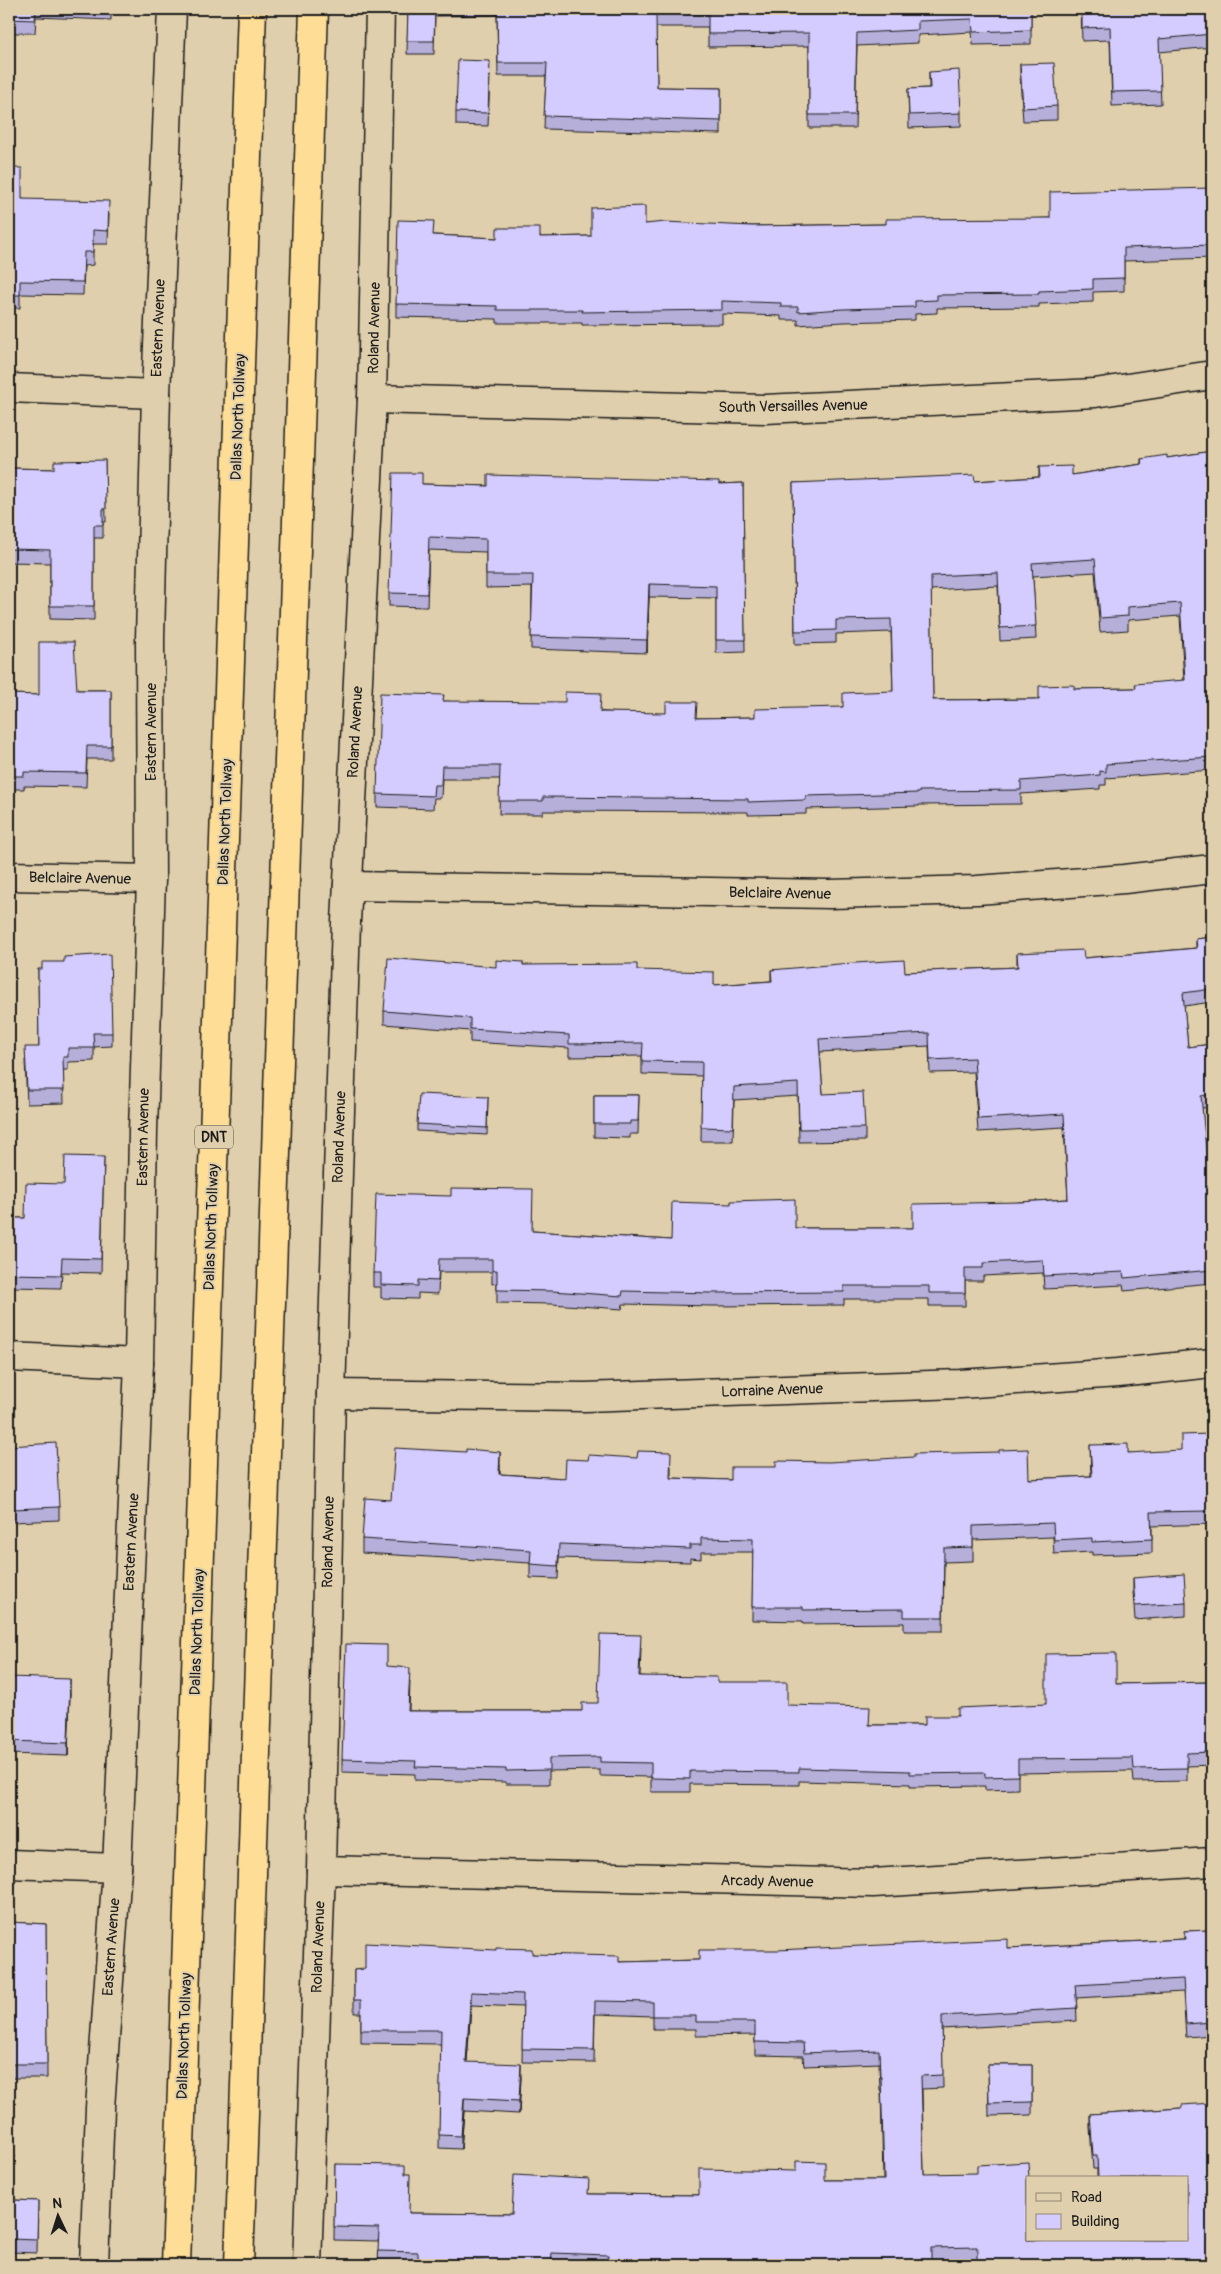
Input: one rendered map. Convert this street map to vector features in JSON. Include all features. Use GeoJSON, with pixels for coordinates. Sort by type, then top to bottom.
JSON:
{"type":"FeatureCollection","features":[{"type":"Feature","properties":{"kind":"highway","name":"Dallas North Tollway"},"geometry":{"type":"LineString","coordinates":[[176,2265],[252,9]]}},
{"type":"Feature","properties":{"kind":"highway"},"geometry":{"type":"LineString","coordinates":[[239,2265],[314,9]]}},
{"type":"Feature","properties":{"kind":"street","name":"Eastern Avenue"},"geometry":{"type":"LineString","coordinates":[[94,2265],[100,2108],[117,1868],[139,1363],[143,1121],[152,879],[150,639],[156,394],[172,9]]}},
{"type":"Feature","properties":{"kind":"street","name":"Roland Avenue"},"geometry":{"type":"LineString","coordinates":[[307,2265],[321,1870],[331,1394],[348,886],[372,398],[380,9]]}},
{"type":"Feature","properties":{"kind":"street","name":"South Versailles Avenue"},"geometry":{"type":"LineString","coordinates":[[372,398],[765,410],[1095,392],[1212,375]]}},
{"type":"Feature","properties":{"kind":"street"},"geometry":{"type":"LineString","coordinates":[[9,388],[156,394]]}},
{"type":"Feature","properties":{"kind":"street","name":"Belclaire Avenue"},"geometry":{"type":"LineString","coordinates":[[348,886],[830,894],[987,890],[1124,879],[1212,868]]}},
{"type":"Feature","properties":{"kind":"street","name":"Belclaire Avenue"},"geometry":{"type":"LineString","coordinates":[[9,876],[152,879]]}},
{"type":"Feature","properties":{"kind":"street"},"geometry":{"type":"LineString","coordinates":[[9,1357],[139,1363]]}},
{"type":"Feature","properties":{"kind":"street","name":"Lorraine Avenue"},"geometry":{"type":"LineString","coordinates":[[331,1394],[585,1397],[960,1384],[1118,1373],[1212,1363]]}},
{"type":"Feature","properties":{"kind":"street","name":"Arcady Avenue"},"geometry":{"type":"LineString","coordinates":[[321,1870],[873,1884],[1212,1862]]}},
{"type":"Feature","properties":{"kind":"street"},"geometry":{"type":"LineString","coordinates":[[9,1864],[117,1868]]}},
{"type":"Feature","properties":{"kind":"building"},"geometry":{"type":"Polygon","coordinates":[[[9,9],[36,9],[35,20],[9,19],[9,9]]]}},
{"type":"Feature","properties":{"kind":"building"},"geometry":{"type":"Polygon","coordinates":[[[408,9],[435,9],[434,41],[407,41],[408,9]]]}},
{"type":"Feature","properties":{"kind":"building"},"geometry":{"type":"Polygon","coordinates":[[[497,9],[1031,9],[1031,30],[973,32],[972,19],[918,21],[918,30],[857,33],[855,115],[809,115],[809,33],[708,34],[708,14],[656,14],[657,87],[721,88],[721,121],[544,116],[547,63],[498,63],[497,9]]]}},
{"type":"Feature","properties":{"kind":"building"},"geometry":{"type":"Polygon","coordinates":[[[1082,9],[1212,9],[1212,34],[1159,39],[1161,91],[1112,92],[1110,27],[1082,28],[1082,9]]]}},
{"type":"Feature","properties":{"kind":"building"},"geometry":{"type":"Polygon","coordinates":[[[458,60],[490,61],[488,113],[456,112],[458,60]]]}},
{"type":"Feature","properties":{"kind":"building"},"geometry":{"type":"Polygon","coordinates":[[[1054,63],[1057,106],[1023,108],[1020,64],[1054,63]]]}},
{"type":"Feature","properties":{"kind":"building"},"geometry":{"type":"Polygon","coordinates":[[[959,70],[961,113],[909,115],[908,89],[930,88],[929,72],[959,70]]]}},
{"type":"Feature","properties":{"kind":"building"},"geometry":{"type":"Polygon","coordinates":[[[9,168],[22,168],[22,199],[109,201],[108,231],[93,230],[93,252],[84,252],[83,282],[20,281],[20,295],[9,295],[9,168]]]}},
{"type":"Feature","properties":{"kind":"building"},"geometry":{"type":"Polygon","coordinates":[[[1212,188],[1212,245],[1124,248],[1124,278],[1093,279],[1093,289],[1039,291],[1039,294],[937,295],[937,300],[915,301],[915,307],[798,312],[798,307],[781,307],[781,303],[722,301],[722,310],[582,312],[582,310],[497,310],[497,306],[396,304],[398,220],[434,221],[433,235],[497,238],[497,228],[540,228],[540,237],[591,236],[591,208],[645,206],[645,224],[665,222],[752,226],[886,224],[886,219],[1050,218],[1050,192],[1212,188]]]}},
{"type":"Feature","properties":{"kind":"building"},"geometry":{"type":"Polygon","coordinates":[[[1212,451],[1212,757],[1106,764],[1106,772],[1100,771],[1100,775],[1021,781],[1021,790],[919,791],[919,793],[806,796],[806,800],[748,802],[748,799],[543,797],[543,801],[499,801],[500,766],[442,766],[441,785],[434,785],[433,796],[377,794],[380,693],[444,695],[443,701],[565,702],[565,692],[601,693],[600,712],[666,713],[666,702],[697,702],[696,718],[755,717],[755,709],[843,707],[843,693],[893,691],[891,619],[836,620],[836,630],[795,631],[793,483],[974,475],[975,481],[1040,477],[1039,467],[1072,466],[1072,475],[1142,464],[1141,459],[1167,455],[1167,458],[1212,451]],[[1095,559],[1032,563],[1036,626],[1000,628],[998,573],[931,576],[933,700],[1039,699],[1039,686],[1074,685],[1074,689],[1136,688],[1135,684],[1185,680],[1180,603],[1128,607],[1128,616],[1100,618],[1095,559]]]}},
{"type":"Feature","properties":{"kind":"building"},"geometry":{"type":"Polygon","coordinates":[[[105,460],[106,509],[103,509],[103,525],[94,525],[94,606],[50,606],[50,550],[9,549],[9,468],[54,469],[54,461],[105,460]]]}},
{"type":"Feature","properties":{"kind":"building"},"geometry":{"type":"Polygon","coordinates":[[[393,473],[422,473],[422,484],[488,486],[488,475],[719,481],[719,484],[743,483],[745,640],[716,640],[716,586],[649,584],[647,640],[531,637],[533,575],[486,575],[486,539],[429,537],[427,594],[389,593],[393,473]]]}},
{"type":"Feature","properties":{"kind":"building"},"geometry":{"type":"Polygon","coordinates":[[[39,642],[74,642],[77,690],[111,690],[111,746],[87,746],[86,773],[24,772],[24,776],[9,776],[9,694],[39,695],[39,642]]]}},
{"type":"Feature","properties":{"kind":"building"},"geometry":{"type":"Polygon","coordinates":[[[1212,937],[1212,989],[1183,993],[1188,1047],[1212,1044],[1212,1094],[1201,1096],[1208,1169],[1212,1168],[1212,1270],[1124,1278],[1123,1272],[1044,1276],[1043,1260],[983,1263],[983,1268],[965,1268],[965,1293],[929,1293],[929,1286],[844,1286],[844,1292],[712,1293],[623,1291],[622,1296],[552,1291],[497,1290],[497,1270],[492,1271],[492,1259],[439,1259],[438,1281],[418,1280],[418,1286],[381,1285],[381,1273],[373,1273],[376,1194],[451,1196],[451,1188],[533,1189],[532,1231],[671,1240],[672,1202],[731,1204],[731,1201],[795,1199],[795,1228],[913,1228],[913,1204],[1068,1199],[1064,1114],[978,1119],[974,1058],[930,1060],[929,1033],[819,1039],[823,1094],[863,1092],[865,1128],[799,1129],[798,1083],[734,1087],[733,1128],[701,1127],[702,1062],[642,1061],[643,1043],[569,1044],[569,1035],[470,1029],[470,1018],[384,1011],[388,958],[496,967],[496,960],[523,962],[523,965],[637,964],[637,970],[714,972],[714,985],[772,981],[771,970],[904,960],[905,972],[1018,967],[1017,953],[1083,950],[1084,958],[1197,948],[1196,939],[1212,937]]]}},
{"type":"Feature","properties":{"kind":"building"},"geometry":{"type":"Polygon","coordinates":[[[110,954],[112,1033],[93,1033],[94,1048],[68,1048],[68,1057],[63,1057],[64,1090],[27,1090],[25,1047],[39,1047],[38,969],[42,969],[42,962],[64,962],[64,957],[110,954]]]}},
{"type":"Feature","properties":{"kind":"building"},"geometry":{"type":"Polygon","coordinates":[[[419,1094],[488,1097],[487,1128],[417,1124],[419,1094]]]}},
{"type":"Feature","properties":{"kind":"building"},"geometry":{"type":"Polygon","coordinates":[[[594,1095],[639,1095],[638,1121],[630,1121],[630,1124],[594,1124],[594,1095]]]}},
{"type":"Feature","properties":{"kind":"building"},"geometry":{"type":"Polygon","coordinates":[[[65,1156],[104,1157],[101,1259],[62,1258],[61,1275],[9,1274],[9,1218],[25,1218],[26,1183],[64,1184],[65,1156]]]}},
{"type":"Feature","properties":{"kind":"building"},"geometry":{"type":"Polygon","coordinates":[[[1210,1434],[1212,1511],[1151,1512],[1152,1539],[1092,1542],[1092,1538],[1054,1540],[1053,1523],[973,1526],[973,1547],[944,1548],[943,1617],[904,1617],[904,1609],[803,1610],[803,1607],[752,1607],[753,1539],[701,1538],[701,1545],[690,1545],[690,1549],[559,1544],[558,1566],[530,1564],[531,1550],[362,1539],[365,1498],[391,1500],[395,1448],[466,1452],[466,1449],[500,1452],[499,1474],[565,1478],[566,1459],[588,1460],[589,1455],[637,1458],[638,1451],[671,1452],[670,1478],[731,1480],[731,1467],[776,1467],[776,1461],[829,1462],[914,1457],[914,1454],[999,1452],[999,1450],[1028,1449],[1029,1479],[1092,1476],[1090,1445],[1128,1444],[1128,1453],[1181,1450],[1181,1435],[1210,1434]]]}},
{"type":"Feature","properties":{"kind":"building"},"geometry":{"type":"Polygon","coordinates":[[[56,1443],[59,1507],[13,1509],[12,1493],[9,1494],[9,1446],[56,1443]]]}},
{"type":"Feature","properties":{"kind":"building"},"geometry":{"type":"Polygon","coordinates":[[[1184,1574],[1186,1603],[1135,1606],[1133,1578],[1184,1574]]]}},
{"type":"Feature","properties":{"kind":"building"},"geometry":{"type":"Polygon","coordinates":[[[600,1634],[641,1635],[639,1676],[717,1677],[717,1682],[787,1682],[787,1705],[870,1707],[869,1725],[925,1725],[925,1716],[958,1716],[958,1708],[1046,1704],[1046,1654],[1116,1653],[1116,1684],[1212,1682],[1212,1752],[1187,1753],[1187,1768],[1134,1769],[1133,1758],[1018,1759],[1018,1776],[985,1777],[985,1773],[910,1774],[910,1771],[799,1768],[799,1772],[690,1771],[690,1779],[651,1778],[651,1763],[600,1762],[600,1757],[549,1758],[549,1770],[506,1771],[506,1769],[415,1767],[416,1761],[342,1759],[346,1644],[387,1645],[387,1666],[410,1668],[408,1711],[582,1711],[582,1703],[598,1703],[600,1634]]]}},
{"type":"Feature","properties":{"kind":"building"},"geometry":{"type":"Polygon","coordinates":[[[9,1677],[70,1679],[68,1743],[9,1741],[9,1677]]]}},
{"type":"Feature","properties":{"kind":"building"},"geometry":{"type":"Polygon","coordinates":[[[9,1922],[46,1924],[47,2064],[9,2064],[9,1922]]]}},
{"type":"Feature","properties":{"kind":"building"},"geometry":{"type":"Polygon","coordinates":[[[1212,1930],[1212,2022],[1186,2024],[1183,1979],[1075,1985],[1077,2008],[942,2016],[943,2075],[921,2076],[924,2174],[977,2173],[977,2165],[1028,2162],[1029,2176],[1026,2176],[1026,2242],[1188,2242],[1188,2176],[1098,2176],[1097,2156],[1093,2156],[1090,2114],[1182,2108],[1182,2105],[1212,2103],[1212,2259],[1168,2263],[1167,2260],[1058,2265],[977,2265],[977,2247],[931,2248],[931,2265],[607,2264],[608,2255],[552,2253],[551,2265],[476,2261],[476,2265],[418,2265],[418,2252],[378,2251],[379,2228],[334,2227],[335,2164],[405,2165],[405,2174],[410,2174],[409,2213],[512,2214],[514,2175],[589,2179],[588,2194],[699,2195],[699,2169],[796,2171],[796,2161],[825,2162],[825,2180],[884,2180],[879,2050],[804,2053],[803,2043],[755,2042],[755,2022],[696,2022],[696,2016],[653,2016],[653,2002],[595,2001],[594,2050],[522,2049],[523,1994],[471,1992],[466,2062],[521,2064],[519,2101],[464,2098],[461,2136],[439,2135],[441,2030],[361,2030],[361,2000],[354,2000],[354,1970],[365,1969],[365,1943],[496,1950],[496,1948],[532,1949],[532,1954],[619,1956],[619,1962],[699,1960],[699,1950],[777,1950],[1008,1939],[1008,1948],[1185,1939],[1184,1931],[1212,1930]]]}},
{"type":"Feature","properties":{"kind":"building"},"geometry":{"type":"Polygon","coordinates":[[[988,2065],[1032,2065],[1032,2102],[989,2103],[988,2065]]]}},
{"type":"Feature","properties":{"kind":"building"},"geometry":{"type":"Polygon","coordinates":[[[9,2121],[15,2121],[13,2200],[38,2201],[37,2240],[9,2239],[9,2121]]]}}]}
